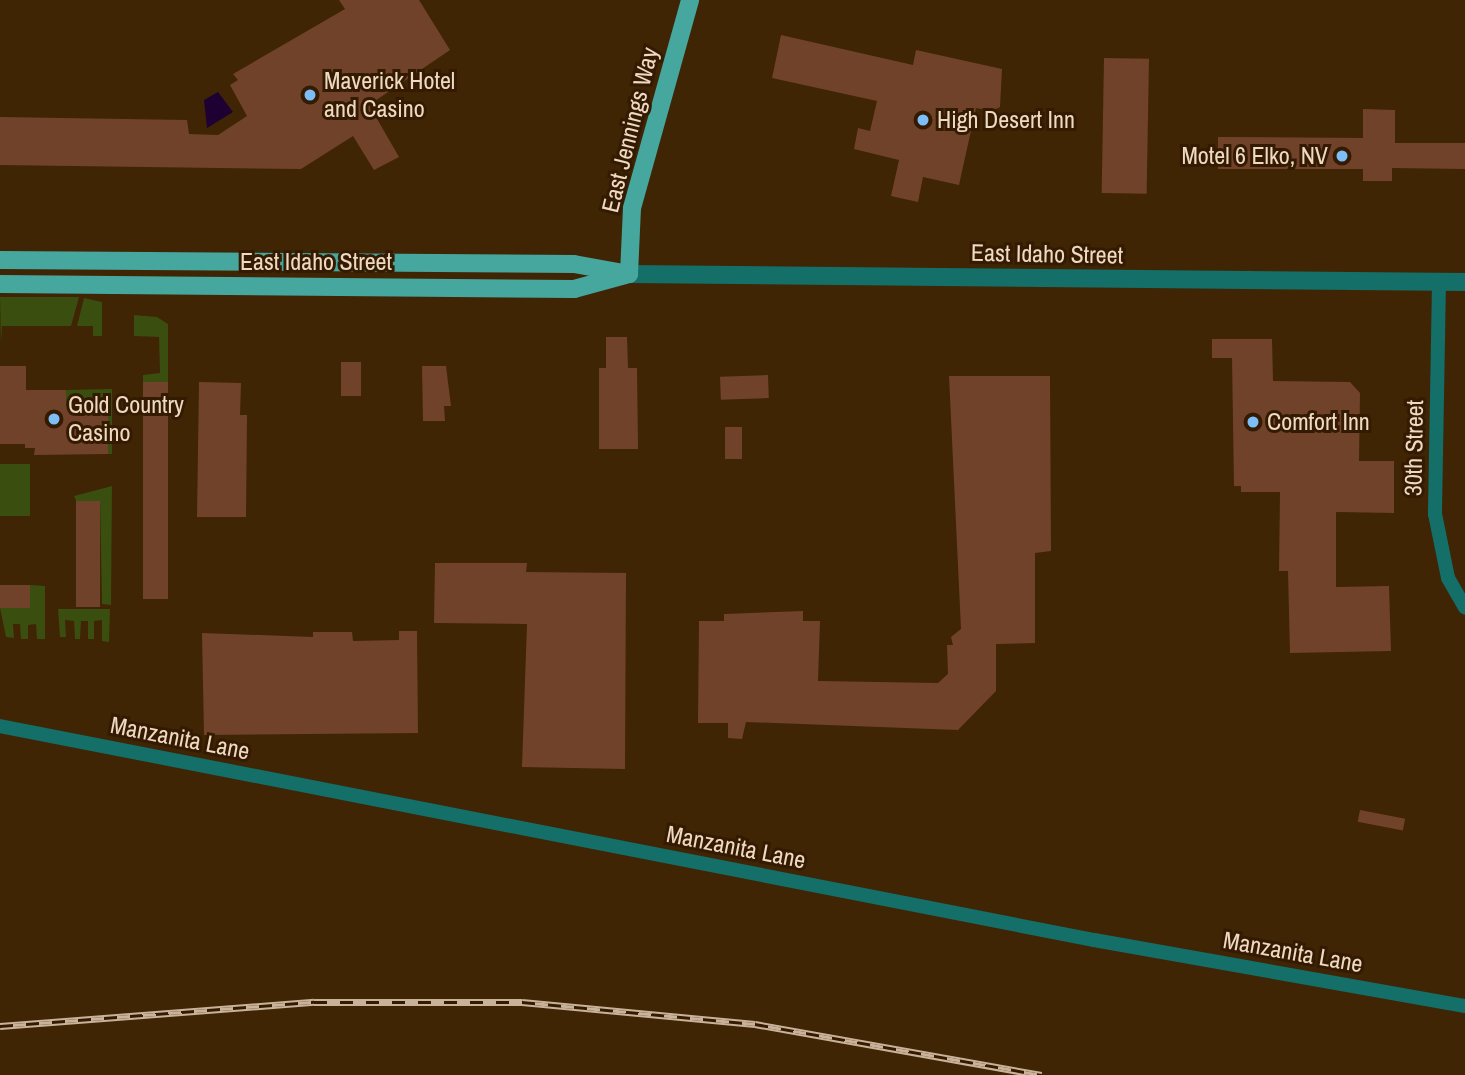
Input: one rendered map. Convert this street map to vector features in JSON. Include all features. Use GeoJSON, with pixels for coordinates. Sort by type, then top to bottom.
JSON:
{"type":"FeatureCollection","features":[{"type":"Feature","properties":{"kind":"main road","name":"East Jennings Way"},"geometry":{"type":"LineString","coordinates":[[629,274],[632,208],[691,0]]}},
{"type":"Feature","properties":{"kind":"main road","name":"East Idaho Street"},"geometry":{"type":"LineString","coordinates":[[0,260],[574,264],[629,274]]}},
{"type":"Feature","properties":{"kind":"main road","name":"East Idaho Street"},"geometry":{"type":"LineString","coordinates":[[0,284],[574,289],[629,274]]}},
{"type":"Feature","properties":{"kind":"street","name":"East Idaho Street"},"geometry":{"type":"LineString","coordinates":[[629,274],[1465,282]]}},
{"type":"Feature","properties":{"kind":"street","name":"30th Street"},"geometry":{"type":"LineString","coordinates":[[1439,282],[1435,514],[1448,578],[1465,608]]}},
{"type":"Feature","properties":{"kind":"street","name":"Manzanita Lane"},"geometry":{"type":"LineString","coordinates":[[0,726],[1094,940],[1465,1006]]}},
{"type":"Feature","properties":{"kind":"green space"},"geometry":{"type":"Polygon","coordinates":[[[0,297],[79,297],[71,326],[2,326],[1,344],[0,297]]]}},
{"type":"Feature","properties":{"kind":"green space"},"geometry":{"type":"Polygon","coordinates":[[[84,298],[102,302],[102,336],[93,336],[93,326],[77,326],[84,298]]]}},
{"type":"Feature","properties":{"kind":"green space"},"geometry":{"type":"Polygon","coordinates":[[[134,315],[157,317],[168,324],[168,382],[143,382],[143,375],[160,373],[159,337],[134,336],[134,315]]]}},
{"type":"Feature","properties":{"kind":"green space"},"geometry":{"type":"Polygon","coordinates":[[[112,389],[112,454],[108,454],[108,406],[66,406],[66,390],[112,389]]]}},
{"type":"Feature","properties":{"kind":"green space"},"geometry":{"type":"Polygon","coordinates":[[[0,464],[30,464],[30,516],[0,516],[0,464]]]}},
{"type":"Feature","properties":{"kind":"green space"},"geometry":{"type":"Polygon","coordinates":[[[112,486],[111,605],[102,604],[100,501],[76,501],[74,496],[112,486]]]}},
{"type":"Feature","properties":{"kind":"green space"},"geometry":{"type":"Polygon","coordinates":[[[30,585],[45,586],[45,639],[37,639],[36,624],[28,625],[28,639],[21,639],[20,624],[13,624],[14,638],[6,637],[0,608],[29,608],[30,585]]]}},
{"type":"Feature","properties":{"kind":"green space"},"geometry":{"type":"Polygon","coordinates":[[[58,609],[110,609],[109,642],[102,641],[102,620],[94,621],[94,639],[88,639],[88,621],[81,621],[80,639],[75,639],[74,621],[65,620],[66,637],[60,637],[58,609]]]}},
{"type":"Feature","properties":{"kind":"shaded area"},"geometry":{"type":"Polygon","coordinates":[[[218,92],[233,112],[207,128],[204,100],[218,92]]]}},
{"type":"Feature","properties":{"kind":"building","name":"Maverick Hotel and Casino"},"geometry":{"type":"Polygon","coordinates":[[[339,0],[419,0],[450,50],[369,105],[399,157],[374,170],[353,136],[301,169],[0,165],[0,117],[187,120],[189,134],[218,135],[247,116],[230,85],[238,80],[233,74],[345,9],[339,0]]]}},
{"type":"Feature","properties":{"kind":"building","name":"High Desert Inn"},"geometry":{"type":"Polygon","coordinates":[[[781,35],[913,65],[916,50],[1002,69],[1000,107],[992,111],[976,108],[959,185],[923,177],[918,202],[891,196],[899,160],[854,149],[858,128],[870,131],[877,101],[772,78],[781,35]]]}},
{"type":"Feature","properties":{"kind":"building"},"geometry":{"type":"Polygon","coordinates":[[[1104,58],[1149,59],[1147,194],[1102,193],[1104,58]]]}},
{"type":"Feature","properties":{"kind":"building","name":"Motel 6 Elko, NV"},"geometry":{"type":"Polygon","coordinates":[[[1363,109],[1395,110],[1395,143],[1465,143],[1465,169],[1392,168],[1392,181],[1363,181],[1363,169],[1218,169],[1218,137],[1363,138],[1363,109]]]}},
{"type":"Feature","properties":{"kind":"building"},"geometry":{"type":"Polygon","coordinates":[[[606,337],[627,337],[628,368],[637,368],[638,449],[599,449],[599,368],[606,368],[606,337]]]}},
{"type":"Feature","properties":{"kind":"building"},"geometry":{"type":"Polygon","coordinates":[[[1212,339],[1272,339],[1273,381],[1350,382],[1360,393],[1359,461],[1394,461],[1394,513],[1336,512],[1336,587],[1389,586],[1391,651],[1290,653],[1288,571],[1279,571],[1280,492],[1241,492],[1241,486],[1234,486],[1232,358],[1212,358],[1212,339]]]}},
{"type":"Feature","properties":{"kind":"building"},"geometry":{"type":"Polygon","coordinates":[[[341,362],[361,362],[361,396],[341,396],[341,362]]]}},
{"type":"Feature","properties":{"kind":"building","name":"Gold Country Casino"},"geometry":{"type":"Polygon","coordinates":[[[0,366],[26,366],[26,390],[66,390],[66,406],[108,406],[108,454],[34,455],[35,448],[25,448],[25,444],[0,444],[0,366]]]}},
{"type":"Feature","properties":{"kind":"building"},"geometry":{"type":"Polygon","coordinates":[[[422,366],[446,366],[451,406],[444,406],[445,421],[423,421],[422,366]]]}},
{"type":"Feature","properties":{"kind":"building"},"geometry":{"type":"Polygon","coordinates":[[[768,375],[769,398],[721,400],[720,377],[768,375]]]}},
{"type":"Feature","properties":{"kind":"building"},"geometry":{"type":"Polygon","coordinates":[[[949,376],[1050,376],[1051,551],[1035,553],[1035,643],[996,644],[996,691],[958,730],[746,722],[742,739],[728,738],[728,723],[698,723],[699,621],[724,621],[724,614],[803,611],[803,621],[820,621],[818,681],[938,683],[948,674],[947,645],[953,645],[951,637],[961,629],[949,376]]]}},
{"type":"Feature","properties":{"kind":"building"},"geometry":{"type":"Polygon","coordinates":[[[143,382],[168,382],[168,599],[143,599],[143,382]]]}},
{"type":"Feature","properties":{"kind":"building"},"geometry":{"type":"Polygon","coordinates":[[[199,382],[241,383],[240,415],[247,415],[246,517],[197,517],[199,382]]]}},
{"type":"Feature","properties":{"kind":"building"},"geometry":{"type":"Polygon","coordinates":[[[725,427],[742,427],[742,459],[725,459],[725,427]]]}},
{"type":"Feature","properties":{"kind":"building"},"geometry":{"type":"Polygon","coordinates":[[[76,501],[100,501],[100,607],[76,607],[76,501]]]}},
{"type":"Feature","properties":{"kind":"building"},"geometry":{"type":"Polygon","coordinates":[[[435,563],[527,563],[526,572],[626,573],[625,769],[522,767],[527,624],[434,623],[435,563]]]}},
{"type":"Feature","properties":{"kind":"building"},"geometry":{"type":"Polygon","coordinates":[[[0,585],[30,585],[30,608],[0,608],[0,585]]]}},
{"type":"Feature","properties":{"kind":"building"},"geometry":{"type":"Polygon","coordinates":[[[399,631],[417,631],[418,733],[204,735],[202,633],[313,637],[313,632],[352,632],[353,641],[399,640],[399,631]]]}},
{"type":"Feature","properties":{"kind":"building"},"geometry":{"type":"Polygon","coordinates":[[[1360,810],[1405,819],[1403,831],[1358,822],[1360,810]]]}},
{"type":"Feature","properties":{"kind":"railway"},"geometry":{"type":"LineString","coordinates":[[0,1026],[314,1002],[522,1002],[755,1024],[1042,1075]]}},
{"type":"Feature","properties":{"kind":"place","name":"Maverick Hotel and Casino"},"geometry":{"type":"Point","coordinates":[310,95]}},
{"type":"Feature","properties":{"kind":"place","name":"High Desert Inn"},"geometry":{"type":"Point","coordinates":[923,120]}},
{"type":"Feature","properties":{"kind":"place","name":"Motel 6 Elko, NV"},"geometry":{"type":"Point","coordinates":[1342,156]}},
{"type":"Feature","properties":{"kind":"place","name":"Gold Country Casino"},"geometry":{"type":"Point","coordinates":[54,419]}},
{"type":"Feature","properties":{"kind":"place","name":"Comfort Inn"},"geometry":{"type":"Point","coordinates":[1253,422]}}]}
